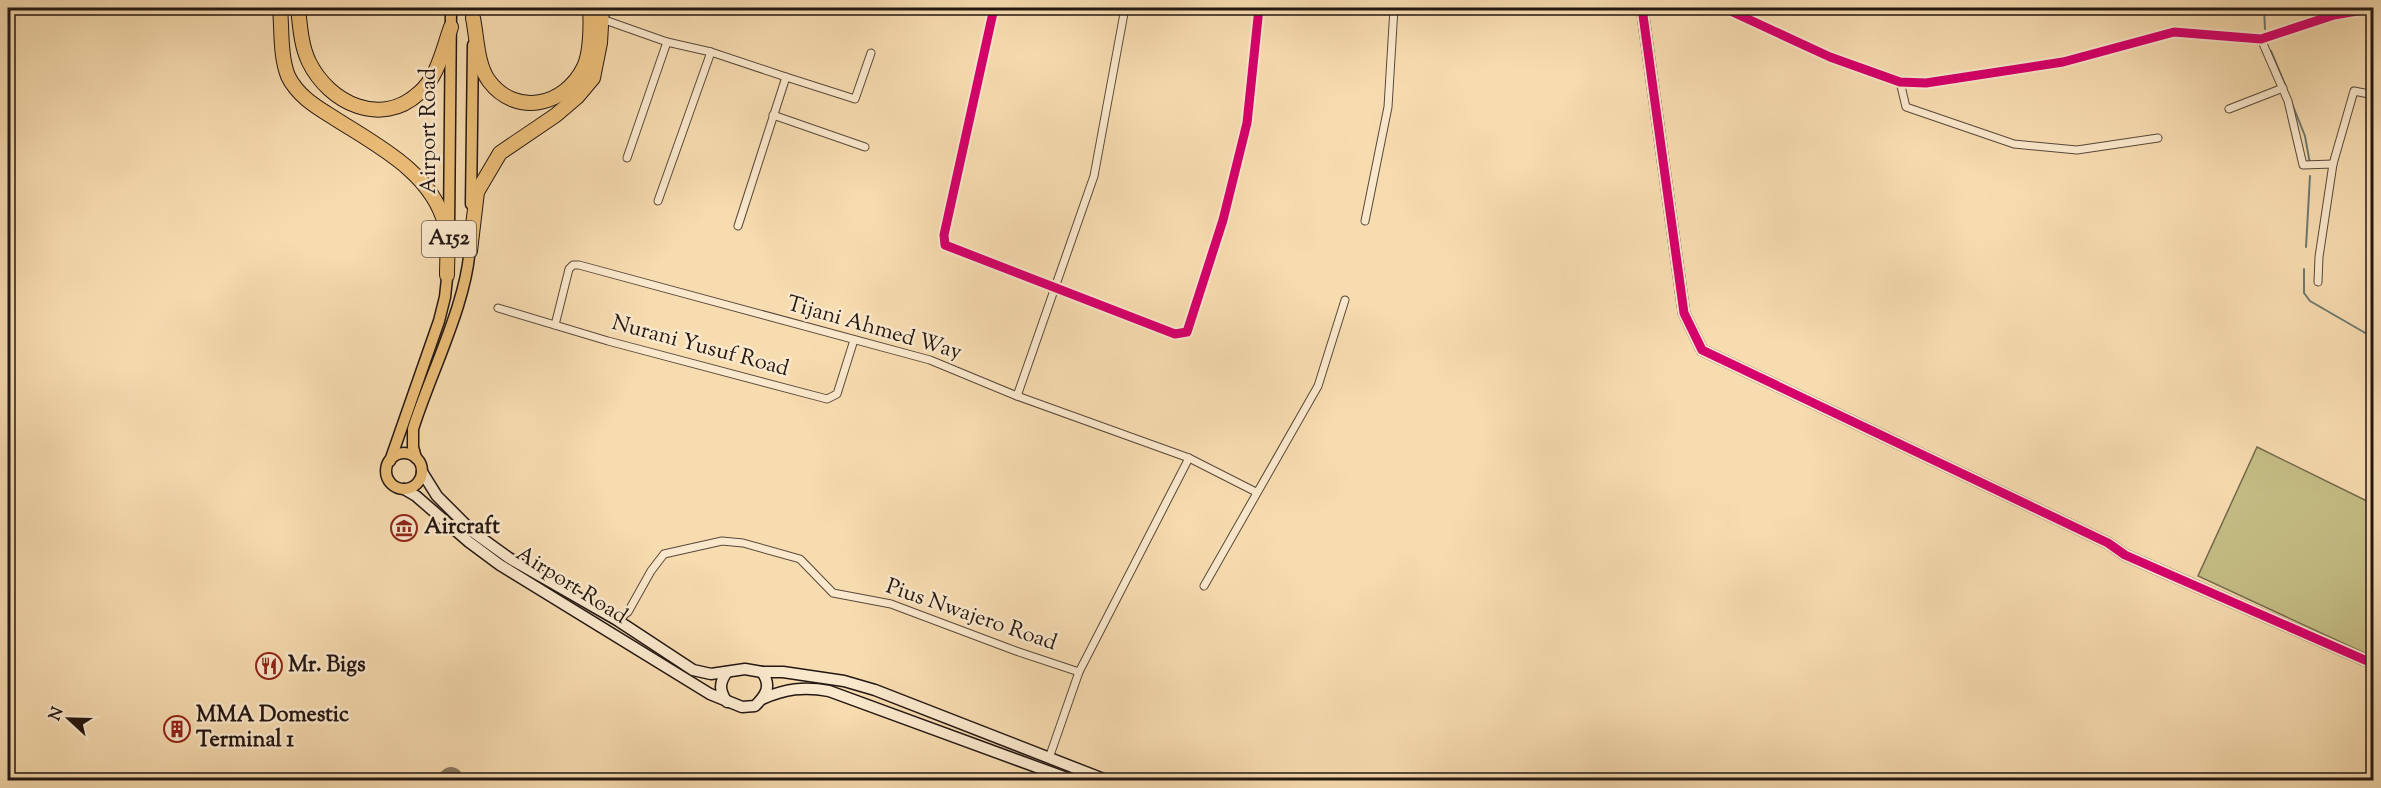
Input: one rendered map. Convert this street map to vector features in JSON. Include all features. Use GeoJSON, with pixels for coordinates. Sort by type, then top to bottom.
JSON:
{"type":"FeatureCollection","features":[{"type":"Feature","properties":{"kind":"highway"},"geometry":{"type":"LineString","coordinates":[[280,8],[288,75],[300,93],[318,108],[400,161],[431,192],[446,226],[447,275]]}},
{"type":"Feature","properties":{"kind":"highway"},"geometry":{"type":"LineString","coordinates":[[298,8],[308,60],[320,82],[339,98],[363,109],[382,110],[404,104],[421,93],[438,68],[451,27]]}},
{"type":"Feature","properties":{"kind":"highway"},"geometry":{"type":"LineString","coordinates":[[473,13],[480,60],[488,80],[504,96],[524,104],[549,101],[569,87],[584,66],[591,25],[590,8]]}},
{"type":"Feature","properties":{"kind":"highway"},"geometry":{"type":"LineString","coordinates":[[470,251],[477,192],[486,172],[500,153],[556,115],[577,97],[593,78],[600,43],[602,13]]}},
{"type":"Feature","properties":{"kind":"main road","name":"Airport Road"},"geometry":{"type":"LineString","coordinates":[[390,461],[439,321],[445,297],[449,253],[450,8]]}},
{"type":"Feature","properties":{"kind":"main road"},"geometry":{"type":"LineString","coordinates":[[1642,8],[1684,313],[1702,350],[2098,539],[2125,555],[2373,664]]}},
{"type":"Feature","properties":{"kind":"main road","name":"Airport Road"},"geometry":{"type":"LineString","coordinates":[[416,458],[413,447],[413,429],[454,315],[470,251],[473,13]]}},
{"type":"Feature","properties":{"kind":"main road"},"geometry":{"type":"LineString","coordinates":[[403,453],[416,458],[422,467],[419,481],[404,489],[398,488],[389,480],[387,469],[390,461],[403,453]]}},
{"type":"Feature","properties":{"kind":"main road","name":"Airport Road"},"geometry":{"type":"LineString","coordinates":[[422,472],[437,496],[473,532],[509,558],[617,620],[693,670],[711,674],[728,672]]}},
{"type":"Feature","properties":{"kind":"main road","name":"Airport Road"},"geometry":{"type":"LineString","coordinates":[[404,489],[416,496],[469,542],[500,565],[700,689],[727,702]]}},
{"type":"Feature","properties":{"kind":"main road"},"geometry":{"type":"LineString","coordinates":[[762,672],[768,680],[768,687],[762,699],[755,706],[742,707],[727,702],[720,688],[721,681],[728,672],[745,669],[844,681],[875,690],[1106,780]]}},
{"type":"Feature","properties":{"kind":"main road"},"geometry":{"type":"LineString","coordinates":[[762,699],[792,689],[810,687],[829,691],[1072,780]]}},
{"type":"Feature","properties":{"kind":"street"},"geometry":{"type":"LineString","coordinates":[[994,8],[944,235],[945,245],[1175,334],[1186,332],[1223,220],[1247,123],[1259,8]]}},
{"type":"Feature","properties":{"kind":"street"},"geometry":{"type":"LineString","coordinates":[[1017,396],[1094,176],[1125,8]]}},
{"type":"Feature","properties":{"kind":"street"},"geometry":{"type":"LineString","coordinates":[[1365,221],[1388,107],[1394,8]]}},
{"type":"Feature","properties":{"kind":"street"},"geometry":{"type":"LineString","coordinates":[[1724,8],[1754,19],[1830,57],[1900,82],[1926,83],[2063,62],[2174,32],[2262,39],[2334,15],[2373,8]]}},
{"type":"Feature","properties":{"kind":"street"},"geometry":{"type":"LineString","coordinates":[[602,13],[667,42],[711,52],[855,99],[870,53]]}},
{"type":"Feature","properties":{"kind":"street"},"geometry":{"type":"LineString","coordinates":[[2262,39],[2283,88],[2303,165],[2333,164]]}},
{"type":"Feature","properties":{"kind":"street"},"geometry":{"type":"LineString","coordinates":[[627,158],[667,42]]}},
{"type":"Feature","properties":{"kind":"street"},"geometry":{"type":"LineString","coordinates":[[658,201],[711,52]]}},
{"type":"Feature","properties":{"kind":"street"},"geometry":{"type":"LineString","coordinates":[[738,226],[786,77]]}},
{"type":"Feature","properties":{"kind":"street"},"geometry":{"type":"LineString","coordinates":[[1900,82],[1906,107],[2014,144],[2077,150],[2158,138]]}},
{"type":"Feature","properties":{"kind":"street"},"geometry":{"type":"LineString","coordinates":[[2229,109],[2283,88]]}},
{"type":"Feature","properties":{"kind":"street"},"geometry":{"type":"LineString","coordinates":[[2318,282],[2319,257],[2333,164],[2354,91],[2373,95]]}},
{"type":"Feature","properties":{"kind":"street"},"geometry":{"type":"LineString","coordinates":[[773,116],[865,147]]}},
{"type":"Feature","properties":{"kind":"street","name":"Tijani Ahmed Way"},"geometry":{"type":"LineString","coordinates":[[555,325],[569,269],[573,265],[930,360],[1017,396],[1189,458],[1256,492]]}},
{"type":"Feature","properties":{"kind":"street"},"geometry":{"type":"LineString","coordinates":[[1204,586],[1318,386],[1345,300]]}},
{"type":"Feature","properties":{"kind":"street","name":"Nurani Yusuf Road"},"geometry":{"type":"LineString","coordinates":[[498,308],[827,399],[837,394],[854,340]]}},
{"type":"Feature","properties":{"kind":"street"},"geometry":{"type":"LineString","coordinates":[[1049,758],[1079,672],[1189,458]]}},
{"type":"Feature","properties":{"kind":"street","name":"Pius Nwajero Road"},"geometry":{"type":"LineString","coordinates":[[617,620],[628,612],[651,571],[664,554],[722,541],[800,560],[833,593],[891,604],[1079,672]]}},
{"type":"Feature","properties":{"kind":"shaded area"},"geometry":{"type":"Polygon","coordinates":[[[2257,447],[2373,504],[2373,657],[2198,576],[2257,447]]]}},
{"type":"Feature","properties":{"kind":"waterway"},"geometry":{"type":"LineString","coordinates":[[2264,8],[2265,29]]}},
{"type":"Feature","properties":{"kind":"waterway"},"geometry":{"type":"LineString","coordinates":[[2271,51],[2286,87]]}},
{"type":"Feature","properties":{"kind":"waterway"},"geometry":{"type":"LineString","coordinates":[[2291,101],[2305,136],[2310,164]]}},
{"type":"Feature","properties":{"kind":"waterway"},"geometry":{"type":"LineString","coordinates":[[2306,247],[2310,176]]}},
{"type":"Feature","properties":{"kind":"waterway"},"geometry":{"type":"LineString","coordinates":[[2304,269],[2304,293],[2310,301],[2374,338]]}},
{"type":"Feature","properties":{"kind":"cycle path"},"geometry":{"type":"LineString","coordinates":[[994,8],[944,235],[945,245],[1175,334],[1187,332],[1223,220],[1247,123],[1259,8]]}},
{"type":"Feature","properties":{"kind":"cycle path"},"geometry":{"type":"LineString","coordinates":[[1642,8],[1684,313],[1702,350],[2108,543],[2125,555],[2374,664]]}},
{"type":"Feature","properties":{"kind":"cycle path"},"geometry":{"type":"LineString","coordinates":[[1724,8],[1830,57],[1900,82],[1926,83],[2063,62],[2174,32],[2261,39],[2334,15],[2374,8]]}},
{"type":"Feature","properties":{"kind":"place","name":"Aircraft"},"geometry":{"type":"Point","coordinates":[404,528]}},
{"type":"Feature","properties":{"kind":"place","name":"Mr. Bigs"},"geometry":{"type":"Point","coordinates":[269,666]}},
{"type":"Feature","properties":{"kind":"place","name":"MMA Domestic Terminal 1"},"geometry":{"type":"Point","coordinates":[177,729]}}]}
